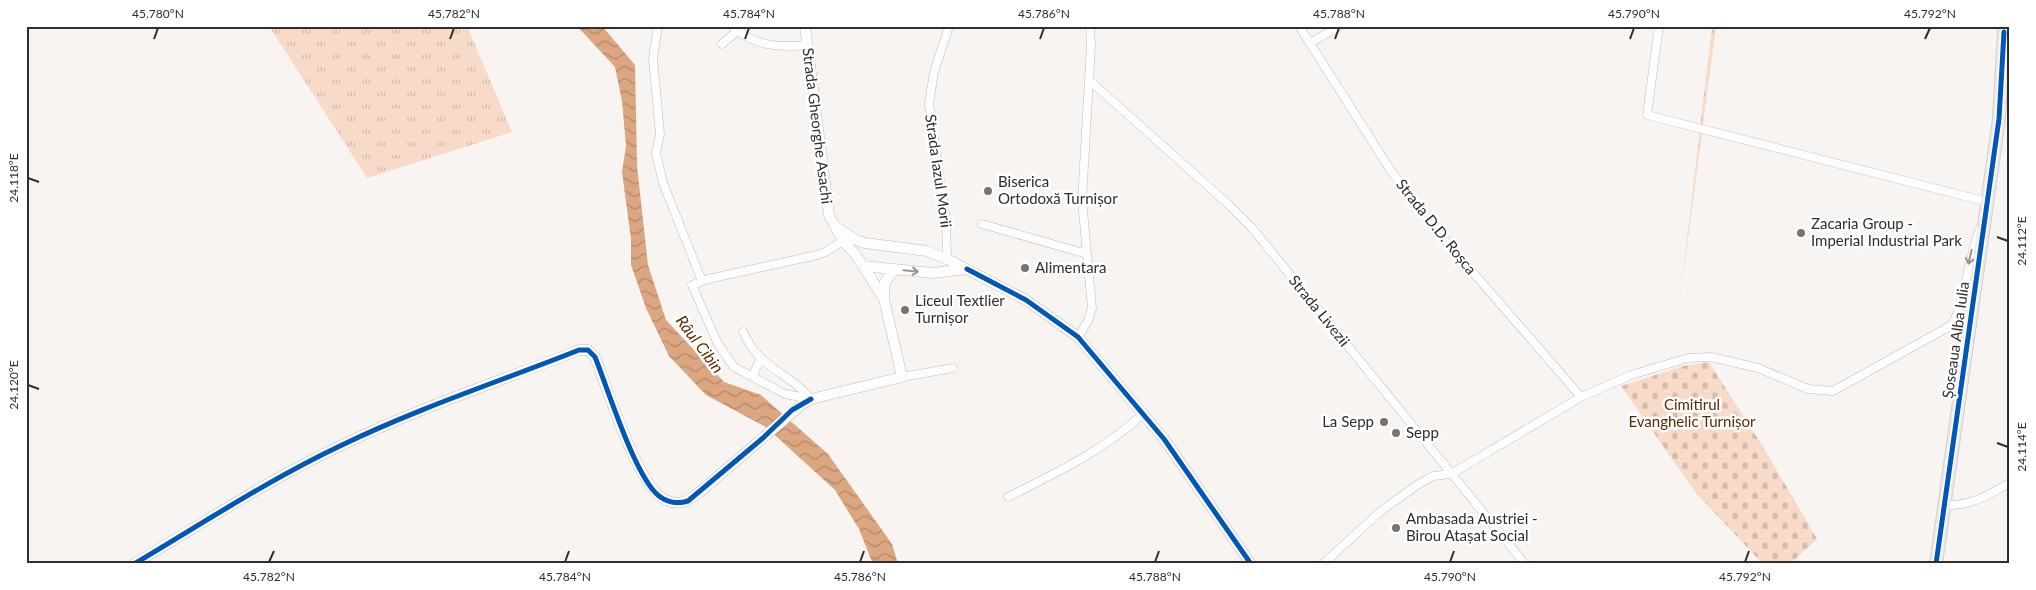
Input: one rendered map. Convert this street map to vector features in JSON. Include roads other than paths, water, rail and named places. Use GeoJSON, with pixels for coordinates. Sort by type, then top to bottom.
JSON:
{"type":"FeatureCollection","features":[{"type":"Feature","properties":{"kind":"main road","name":"Șoseaua Alba Iulia"},"geometry":{"type":"LineString","coordinates":[[1936,564],[1988,207],[1999,119],[2005,32]]}},
{"type":"Feature","properties":{"kind":"main road","name":"Șoseaua Alba Iulia"},"geometry":{"type":"LineString","coordinates":[[1999,119],[2010,75]]}},
{"type":"Feature","properties":{"kind":"street"},"geometry":{"type":"LineString","coordinates":[[658,26],[653,58],[660,134],[656,153],[663,183],[702,281]]}},
{"type":"Feature","properties":{"kind":"street","name":"Strada Gheorghe Asachi"},"geometry":{"type":"LineString","coordinates":[[804,26],[827,203],[833,225],[884,299]]}},
{"type":"Feature","properties":{"kind":"street","name":"Strada Iazul Morii"},"geometry":{"type":"LineString","coordinates":[[947,259],[946,220],[928,104],[934,72],[949,26]]}},
{"type":"Feature","properties":{"kind":"street"},"geometry":{"type":"LineString","coordinates":[[1078,336],[1088,321],[1092,308],[1082,200],[1090,80],[1090,26]]}},
{"type":"Feature","properties":{"kind":"street","name":"Strada D.D. Roșca"},"geometry":{"type":"LineString","coordinates":[[1300,26],[1391,172],[1432,225],[1580,397]]}},
{"type":"Feature","properties":{"kind":"street"},"geometry":{"type":"LineString","coordinates":[[1310,43],[1340,26]]}},
{"type":"Feature","properties":{"kind":"street"},"geometry":{"type":"LineString","coordinates":[[1659,26],[1647,115],[1988,207],[1972,248],[1958,308],[1952,325]]}},
{"type":"Feature","properties":{"kind":"street"},"geometry":{"type":"LineString","coordinates":[[722,44],[734,29],[750,39],[774,46],[807,45]]}},
{"type":"Feature","properties":{"kind":"street","name":"Strada Livezii"},"geometry":{"type":"LineString","coordinates":[[1090,80],[1228,204],[1252,228],[1525,564]]}},
{"type":"Feature","properties":{"kind":"street"},"geometry":{"type":"LineString","coordinates":[[982,224],[1087,254]]}},
{"type":"Feature","properties":{"kind":"street"},"geometry":{"type":"LineString","coordinates":[[833,225],[856,240],[865,243],[927,251],[967,268],[1026,300],[1078,336],[1144,413],[1252,564]]}},
{"type":"Feature","properties":{"kind":"street"},"geometry":{"type":"LineString","coordinates":[[811,399],[792,396],[752,377],[727,360],[692,285],[702,281],[817,255],[843,241]]}},
{"type":"Feature","properties":{"kind":"street"},"geometry":{"type":"LineString","coordinates":[[863,266],[933,273],[967,268]]}},
{"type":"Feature","properties":{"kind":"street"},"geometry":{"type":"LineString","coordinates":[[894,270],[885,282],[884,299],[902,377]]}},
{"type":"Feature","properties":{"kind":"street"},"geometry":{"type":"LineString","coordinates":[[1323,564],[1380,510],[1410,490],[1433,476],[1451,474],[1580,397],[1632,375],[1688,358],[1711,356],[1758,368],[1808,389],[1833,391],[1952,325],[1972,322]]}},
{"type":"Feature","properties":{"kind":"street"},"geometry":{"type":"LineString","coordinates":[[743,332],[760,360],[796,384],[811,399]]}},
{"type":"Feature","properties":{"kind":"street"},"geometry":{"type":"LineString","coordinates":[[134,564],[304,464],[342,444],[378,428],[579,350],[588,350],[595,357],[639,469],[655,492],[667,501],[680,504],[688,501],[763,438],[792,410],[811,399],[902,377],[952,368]]}},
{"type":"Feature","properties":{"kind":"street"},"geometry":{"type":"LineString","coordinates":[[752,377],[760,360]]}},
{"type":"Feature","properties":{"kind":"street"},"geometry":{"type":"LineString","coordinates":[[1008,496],[1094,452],[1120,434],[1144,413]]}},
{"type":"Feature","properties":{"kind":"street"},"geometry":{"type":"LineString","coordinates":[[1945,506],[1964,506],[2010,483]]}},
{"type":"Feature","properties":{"kind":"water"},"geometry":{"type":"Polygon","coordinates":[[[577,26],[602,26],[635,65],[637,166],[648,265],[666,320],[724,382],[761,395],[828,454],[892,544],[898,564],[873,564],[859,529],[835,490],[766,427],[706,395],[669,356],[646,308],[631,265],[631,239],[622,172],[626,146],[622,101],[615,67],[577,26]]]}},
{"type":"Feature","properties":{"kind":"place","name":"Biserica Ortodoxă Turnișor"},"geometry":{"type":"Point","coordinates":[988,191]}},
{"type":"Feature","properties":{"kind":"place","name":"Zacaria Group - Imperial Industrial Park"},"geometry":{"type":"Point","coordinates":[1801,233]}},
{"type":"Feature","properties":{"kind":"place","name":"Alimentara"},"geometry":{"type":"Point","coordinates":[1025,268]}},
{"type":"Feature","properties":{"kind":"place","name":"Liceul Textlier Turnișor"},"geometry":{"type":"Point","coordinates":[905,310]}},
{"type":"Feature","properties":{"kind":"place","name":"La Sepp"},"geometry":{"type":"Point","coordinates":[1384,422]}},
{"type":"Feature","properties":{"kind":"place","name":"Sepp"},"geometry":{"type":"Point","coordinates":[1396,433]}},
{"type":"Feature","properties":{"kind":"place","name":"Ambasada Austriei - Birou Atașat Social"},"geometry":{"type":"Point","coordinates":[1396,528]}},
{"type":"Feature","properties":{"kind":"water label","name":"Râul Cibin"},"geometry":{"type":"Point","coordinates":[700,344]}},
{"type":"Feature","properties":{"kind":"park label","name":"Cimitirul Evanghelic Turnișor"},"geometry":{"type":"Point","coordinates":[1692,414]}}]}
